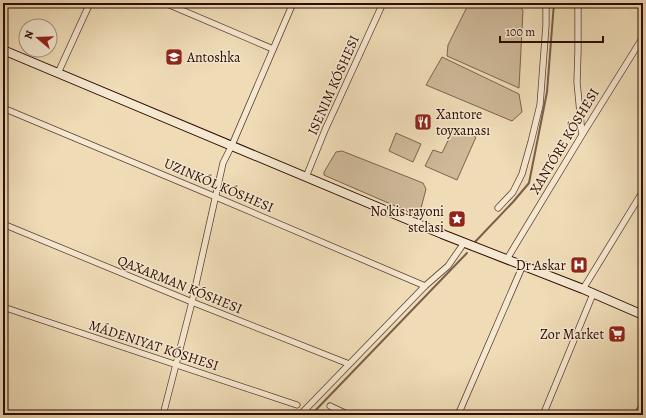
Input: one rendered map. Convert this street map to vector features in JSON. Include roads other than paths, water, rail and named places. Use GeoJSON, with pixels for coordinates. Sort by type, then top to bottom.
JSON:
{"type":"FeatureCollection","features":[{"type":"Feature","properties":{"kind":"main road"},"geometry":{"type":"LineString","coordinates":[[3,50],[464,243],[583,289],[643,315]]}},
{"type":"Feature","properties":{"kind":"street"},"geometry":{"type":"LineString","coordinates":[[58,73],[90,3]]}},
{"type":"Feature","properties":{"kind":"street"},"geometry":{"type":"LineString","coordinates":[[165,3],[273,50]]}},
{"type":"Feature","properties":{"kind":"street"},"geometry":{"type":"LineString","coordinates":[[163,415],[192,302],[223,163],[232,146],[293,3]]}},
{"type":"Feature","properties":{"kind":"street","name":"ISENIM KÓSHESI"},"geometry":{"type":"LineString","coordinates":[[306,177],[325,130],[383,3]]}},
{"type":"Feature","properties":{"kind":"street"},"geometry":{"type":"LineString","coordinates":[[498,208],[513,192],[522,174],[540,105],[546,25],[546,3]]}},
{"type":"Feature","properties":{"kind":"street"},"geometry":{"type":"LineString","coordinates":[[578,3],[577,82],[582,135]]}},
{"type":"Feature","properties":{"kind":"street","name":"XANTÓRE KÓSHESI"},"geometry":{"type":"LineString","coordinates":[[507,259],[643,37]]}},
{"type":"Feature","properties":{"kind":"street"},"geometry":{"type":"LineString","coordinates":[[3,108],[216,196],[425,286]]}},
{"type":"Feature","properties":{"kind":"street"},"geometry":{"type":"LineString","coordinates":[[583,289],[643,191]]}},
{"type":"Feature","properties":{"kind":"street","name":"QAXARMAN KÓSHESI"},"geometry":{"type":"LineString","coordinates":[[3,224],[192,302],[349,364]]}},
{"type":"Feature","properties":{"kind":"street"},"geometry":{"type":"LineString","coordinates":[[300,415],[425,286],[448,266],[464,243]]}},
{"type":"Feature","properties":{"kind":"street"},"geometry":{"type":"LineString","coordinates":[[458,415],[523,265]]}},
{"type":"Feature","properties":{"kind":"street"},"geometry":{"type":"LineString","coordinates":[[543,415],[593,294]]}},
{"type":"Feature","properties":{"kind":"street","name":"MÁDENIYAT KÓSHESI"},"geometry":{"type":"LineString","coordinates":[[3,308],[297,405]]}},
{"type":"Feature","properties":{"kind":"street"},"geometry":{"type":"LineString","coordinates":[[637,415],[643,404]]}},
{"type":"Feature","properties":{"kind":"street"},"geometry":{"type":"LineString","coordinates":[[330,406],[349,415]]}},
{"type":"Feature","properties":{"kind":"waterway"},"geometry":{"type":"LineString","coordinates":[[474,243],[529,183],[547,92],[554,3]]}},
{"type":"Feature","properties":{"kind":"waterway"},"geometry":{"type":"LineString","coordinates":[[311,415],[467,253]]}},
{"type":"Feature","properties":{"kind":"place","name":"Antoshka"},"geometry":{"type":"Point","coordinates":[174,57]}},
{"type":"Feature","properties":{"kind":"place","name":"Xantore toyxanası"},"geometry":{"type":"Point","coordinates":[423,122]}},
{"type":"Feature","properties":{"kind":"place","name":"No'kis rayoni stelasi"},"geometry":{"type":"Point","coordinates":[457,219]}},
{"type":"Feature","properties":{"kind":"place","name":"Dr Askar"},"geometry":{"type":"Point","coordinates":[579,265]}},
{"type":"Feature","properties":{"kind":"place","name":"Zor Market"},"geometry":{"type":"Point","coordinates":[617,334]}}]}
